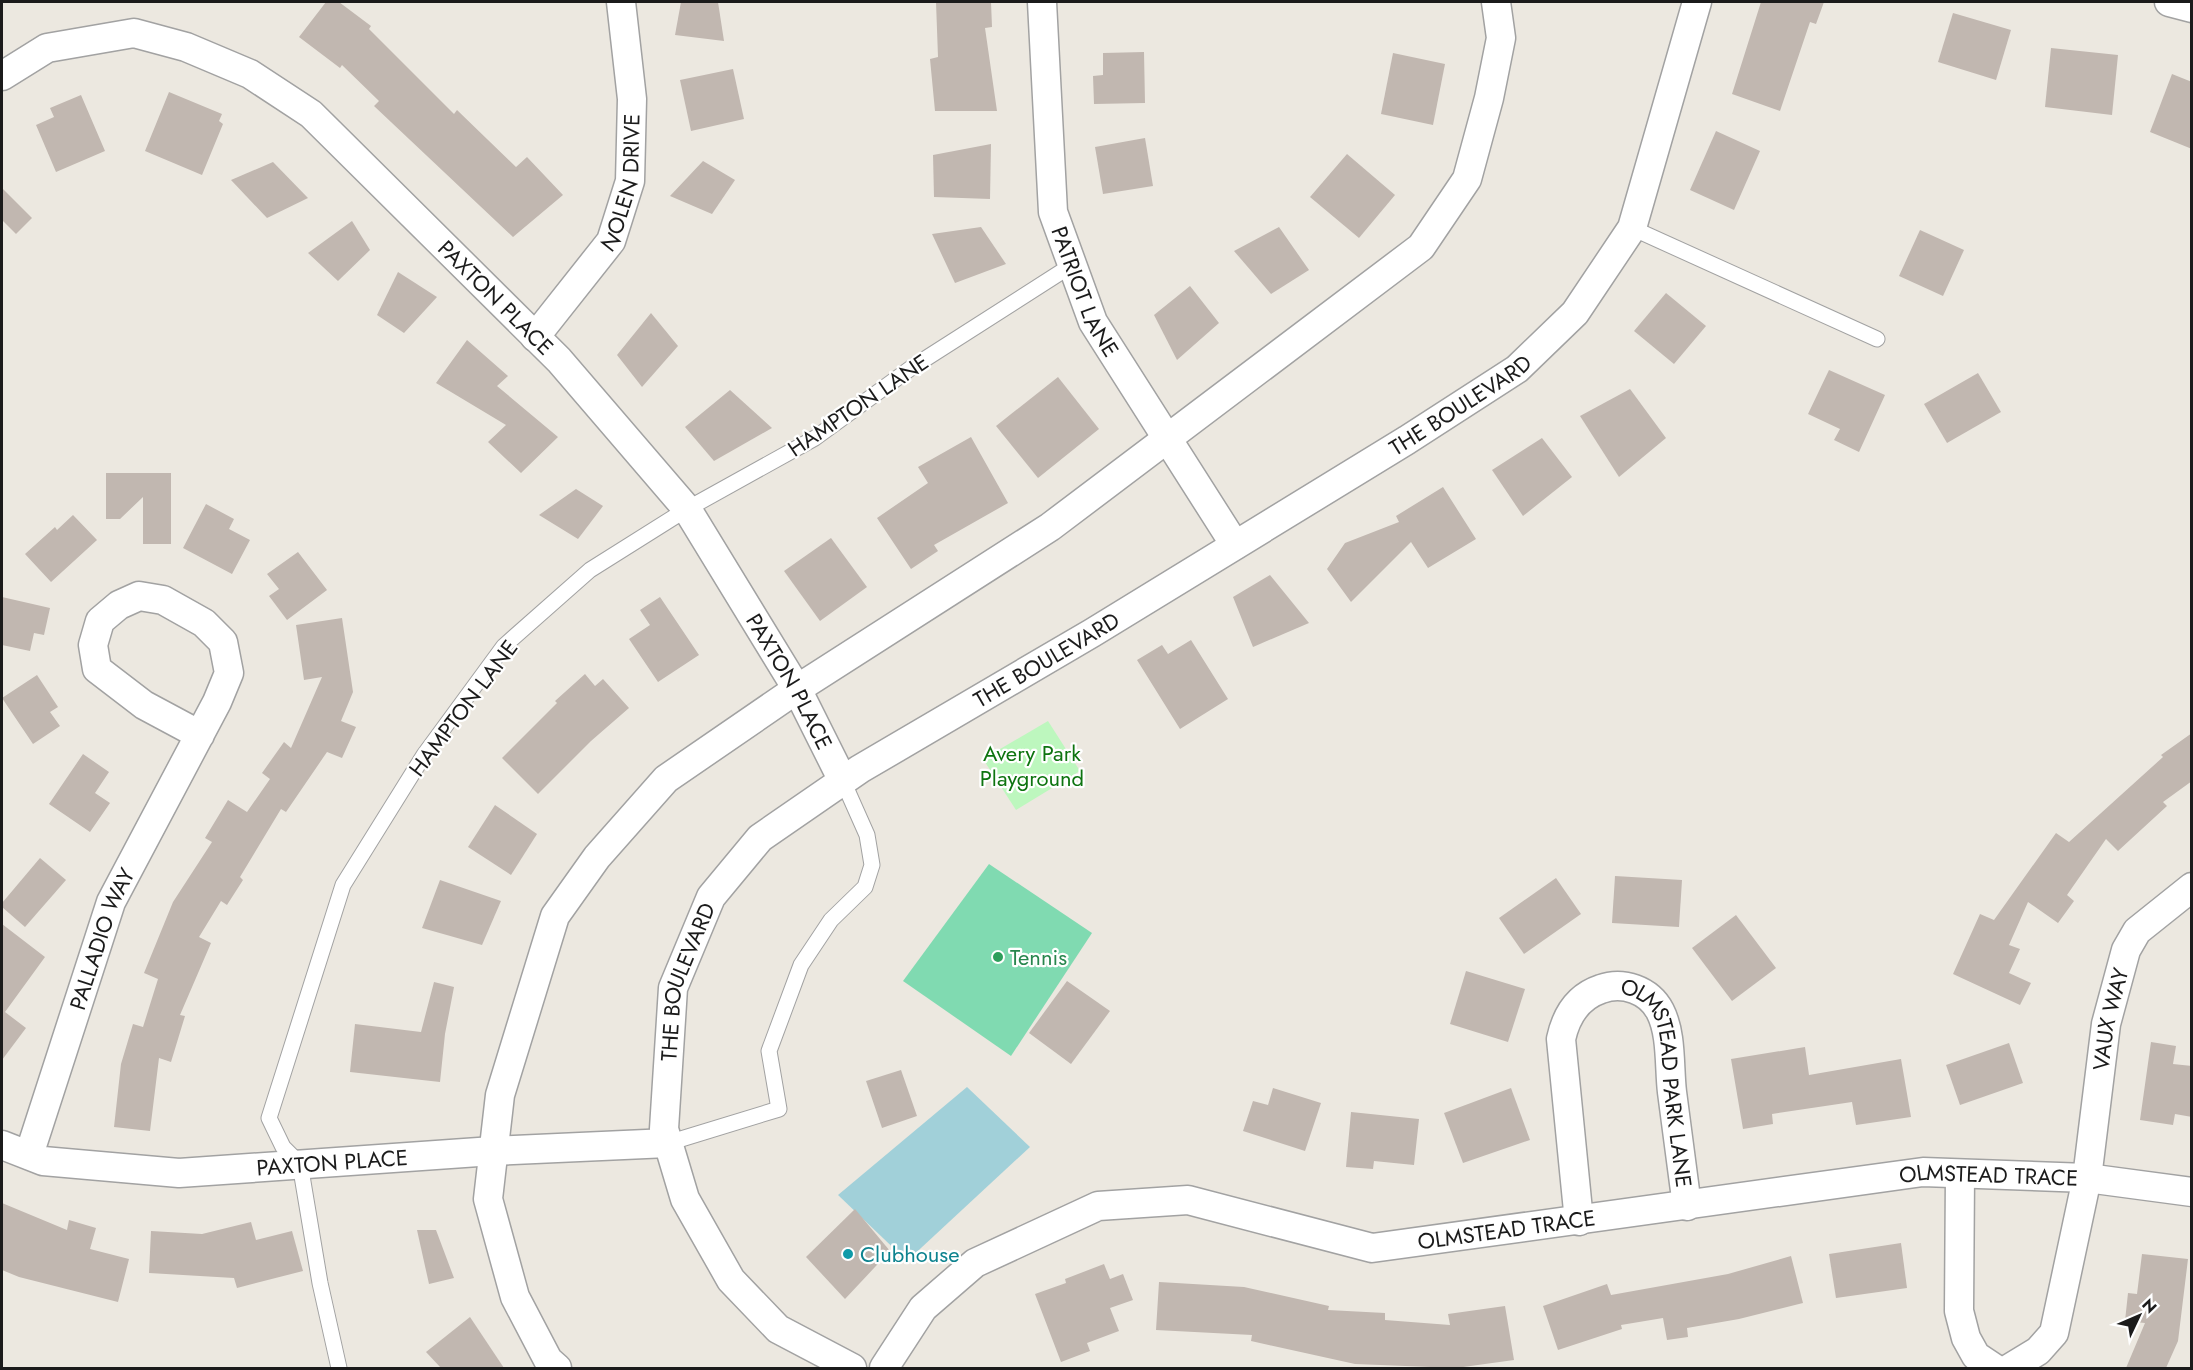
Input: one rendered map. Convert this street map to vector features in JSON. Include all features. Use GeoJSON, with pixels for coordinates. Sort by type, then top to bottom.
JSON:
{"type":"FeatureCollection","features":[{"type":"Feature","properties":{"kind":"street","name":"NOLEN DRIVE"},"geometry":{"type":"LineString","coordinates":[[535,336],[610,242],[630,181],[632,99],[621,2]]}},
{"type":"Feature","properties":{"kind":"street","name":"PATRIOT LANE"},"geometry":{"type":"LineString","coordinates":[[1042,2],[1053,212],[1093,322],[1235,545]]}},
{"type":"Feature","properties":{"kind":"street"},"geometry":{"type":"LineString","coordinates":[[557,1368],[548,1360],[515,1297],[488,1199],[500,1095],[555,916],[597,857],[666,779],[797,689],[1050,526],[1421,247],[1467,178],[1489,98],[1501,38],[1496,2]]}},
{"type":"Feature","properties":{"kind":"street","name":"THE BOULEVARD"},"geometry":{"type":"LineString","coordinates":[[852,1368],[778,1329],[731,1280],[685,1199],[668,1143],[664,1129],[673,988],[711,897],[760,838],[843,781],[1407,440],[1517,369],[1575,313],[1632,228],[1697,2]]}},
{"type":"Feature","properties":{"kind":"street"},"geometry":{"type":"LineString","coordinates":[[2169,2],[2192,8]]}},
{"type":"Feature","properties":{"kind":"street","name":"PAXTON PLACE"},"geometry":{"type":"LineString","coordinates":[[2,76],[48,48],[134,33],[186,47],[250,74],[311,114],[559,360],[687,509],[797,689],[843,781]]}},
{"type":"Feature","properties":{"kind":"street","name":"PALLADIO WAY"},"geometry":{"type":"LineString","coordinates":[[29,1155],[111,902],[200,735],[229,673],[223,642],[204,623],[163,600],[139,596],[119,605],[100,621],[93,645],[97,669],[144,705],[200,735]]}},
{"type":"Feature","properties":{"kind":"street","name":"VAUX WAY"},"geometry":{"type":"LineString","coordinates":[[2010,1368],[2038,1351],[2054,1333],[2087,1178],[2106,1024],[2126,950],[2137,931],[2192,888]]}},
{"type":"Feature","properties":{"kind":"street","name":"OLMSTEAD PARK LANE"},"geometry":{"type":"LineString","coordinates":[[1579,1221],[1561,1039],[1565,1018],[1592,992],[1608,986],[1626,987],[1644,992],[1660,1011],[1668,1048],[1687,1206]]}},
{"type":"Feature","properties":{"kind":"street","name":"PAXTON PLACE"},"geometry":{"type":"LineString","coordinates":[[2,1145],[43,1161],[179,1173],[493,1151],[668,1143]]}},
{"type":"Feature","properties":{"kind":"street","name":"OLMSTEAD TRACE"},"geometry":{"type":"LineString","coordinates":[[884,1368],[922,1308],[975,1263],[1098,1206],[1188,1200],[1372,1248],[1923,1172],[2087,1178],[2192,1192]]}},
{"type":"Feature","properties":{"kind":"street"},"geometry":{"type":"LineString","coordinates":[[1960,1174],[1959,1311],[1966,1338],[1976,1356],[1994,1368]]}},
{"type":"Feature","properties":{"kind":"lane"},"geometry":{"type":"LineString","coordinates":[[1632,228],[1877,339]]}},
{"type":"Feature","properties":{"kind":"lane","name":"HAMPTON LANE"},"geometry":{"type":"LineString","coordinates":[[300,1164],[284,1147],[269,1118],[343,885],[424,755],[504,646],[590,570],[687,509],[815,438],[911,368],[1072,265]]}},
{"type":"Feature","properties":{"kind":"lane"},"geometry":{"type":"LineString","coordinates":[[668,1143],[779,1109],[769,1051],[801,965],[831,920],[865,887],[872,865],[867,835],[843,781]]}},
{"type":"Feature","properties":{"kind":"lane"},"geometry":{"type":"LineString","coordinates":[[300,1164],[320,1283],[339,1368]]}},
{"type":"Feature","properties":{"kind":"green space","name":"Avery Park Playground"},"geometry":{"type":"Polygon","coordinates":[[[1048,721],[1080,771],[1016,810],[983,759],[1048,721]]]}},
{"type":"Feature","properties":{"kind":"green space","name":"Tennis"},"geometry":{"type":"Polygon","coordinates":[[[989,864],[1092,933],[1011,1056],[903,981],[989,864]]]}},
{"type":"Feature","properties":{"kind":"water"},"geometry":{"type":"Polygon","coordinates":[[[967,1087],[1030,1147],[907,1261],[838,1195],[967,1087]]]}},
{"type":"Feature","properties":{"kind":"building"},"geometry":{"type":"Polygon","coordinates":[[[326,2],[339,2],[371,26],[369,29],[454,114],[457,110],[516,167],[527,157],[563,195],[513,237],[374,106],[379,101],[342,65],[340,68],[299,37],[326,2]]]}},
{"type":"Feature","properties":{"kind":"building"},"geometry":{"type":"Polygon","coordinates":[[[681,2],[718,2],[724,41],[675,35],[681,2]]]}},
{"type":"Feature","properties":{"kind":"building"},"geometry":{"type":"Polygon","coordinates":[[[936,2],[991,2],[992,27],[985,28],[997,111],[935,111],[930,59],[938,57],[936,2]]]}},
{"type":"Feature","properties":{"kind":"building"},"geometry":{"type":"Polygon","coordinates":[[[1761,2],[1824,2],[1816,24],[1810,22],[1780,111],[1732,94],[1761,2]]]}},
{"type":"Feature","properties":{"kind":"building"},"geometry":{"type":"Polygon","coordinates":[[[1953,13],[2011,30],[1996,80],[1938,62],[1953,13]]]}},
{"type":"Feature","properties":{"kind":"building"},"geometry":{"type":"Polygon","coordinates":[[[2051,48],[2118,55],[2112,115],[2045,107],[2051,48]]]}},
{"type":"Feature","properties":{"kind":"building"},"geometry":{"type":"Polygon","coordinates":[[[1144,52],[1145,103],[1094,104],[1093,76],[1103,75],[1103,53],[1144,52]]]}},
{"type":"Feature","properties":{"kind":"building"},"geometry":{"type":"Polygon","coordinates":[[[1393,53],[1445,64],[1433,125],[1381,114],[1393,53]]]}},
{"type":"Feature","properties":{"kind":"building"},"geometry":{"type":"Polygon","coordinates":[[[733,69],[744,119],[691,131],[680,80],[733,69]]]}},
{"type":"Feature","properties":{"kind":"building"},"geometry":{"type":"Polygon","coordinates":[[[2172,74],[2192,82],[2192,149],[2150,132],[2172,74]]]}},
{"type":"Feature","properties":{"kind":"building"},"geometry":{"type":"Polygon","coordinates":[[[169,92],[222,114],[219,121],[223,124],[202,175],[145,151],[169,92]]]}},
{"type":"Feature","properties":{"kind":"building"},"geometry":{"type":"Polygon","coordinates":[[[81,95],[105,151],[56,172],[36,125],[54,117],[50,108],[81,95]]]}},
{"type":"Feature","properties":{"kind":"building"},"geometry":{"type":"Polygon","coordinates":[[[1716,131],[1760,151],[1734,210],[1690,190],[1716,131]]]}},
{"type":"Feature","properties":{"kind":"building"},"geometry":{"type":"Polygon","coordinates":[[[1145,138],[1153,186],[1103,194],[1095,147],[1145,138]]]}},
{"type":"Feature","properties":{"kind":"building"},"geometry":{"type":"Polygon","coordinates":[[[991,144],[990,199],[934,197],[933,155],[991,144]]]}},
{"type":"Feature","properties":{"kind":"building"},"geometry":{"type":"Polygon","coordinates":[[[1347,154],[1395,195],[1359,238],[1310,197],[1347,154]]]}},
{"type":"Feature","properties":{"kind":"building"},"geometry":{"type":"Polygon","coordinates":[[[703,161],[735,180],[712,214],[670,196],[703,161]]]}},
{"type":"Feature","properties":{"kind":"building"},"geometry":{"type":"Polygon","coordinates":[[[273,162],[308,198],[267,218],[231,180],[273,162]]]}},
{"type":"Feature","properties":{"kind":"building"},"geometry":{"type":"Polygon","coordinates":[[[2,188],[32,218],[16,234],[2,220],[2,188]]]}},
{"type":"Feature","properties":{"kind":"building"},"geometry":{"type":"Polygon","coordinates":[[[352,221],[370,250],[338,281],[308,253],[352,221]]]}},
{"type":"Feature","properties":{"kind":"building"},"geometry":{"type":"Polygon","coordinates":[[[981,227],[1006,264],[955,283],[932,234],[981,227]]]}},
{"type":"Feature","properties":{"kind":"building"},"geometry":{"type":"Polygon","coordinates":[[[1279,227],[1309,270],[1271,294],[1234,251],[1279,227]]]}},
{"type":"Feature","properties":{"kind":"building"},"geometry":{"type":"Polygon","coordinates":[[[1920,230],[1964,250],[1943,296],[1899,276],[1920,230]]]}},
{"type":"Feature","properties":{"kind":"building"},"geometry":{"type":"Polygon","coordinates":[[[398,272],[437,297],[404,333],[377,315],[398,272]]]}},
{"type":"Feature","properties":{"kind":"building"},"geometry":{"type":"Polygon","coordinates":[[[1190,286],[1219,323],[1177,360],[1154,315],[1190,286]]]}},
{"type":"Feature","properties":{"kind":"building"},"geometry":{"type":"Polygon","coordinates":[[[1666,293],[1706,326],[1674,364],[1634,331],[1666,293]]]}},
{"type":"Feature","properties":{"kind":"building"},"geometry":{"type":"Polygon","coordinates":[[[651,313],[678,346],[642,387],[617,355],[651,313]]]}},
{"type":"Feature","properties":{"kind":"building"},"geometry":{"type":"Polygon","coordinates":[[[467,340],[508,376],[497,386],[558,437],[521,473],[488,442],[506,425],[436,383],[467,340]]]}},
{"type":"Feature","properties":{"kind":"building"},"geometry":{"type":"Polygon","coordinates":[[[1829,370],[1885,395],[1859,452],[1834,440],[1840,429],[1808,414],[1829,370]]]}},
{"type":"Feature","properties":{"kind":"building"},"geometry":{"type":"Polygon","coordinates":[[[1978,373],[2001,412],[1947,443],[1924,404],[1978,373]]]}},
{"type":"Feature","properties":{"kind":"building"},"geometry":{"type":"Polygon","coordinates":[[[1058,377],[1099,429],[1038,478],[996,426],[1058,377]]]}},
{"type":"Feature","properties":{"kind":"building"},"geometry":{"type":"Polygon","coordinates":[[[1630,389],[1666,438],[1619,477],[1580,416],[1630,389]]]}},
{"type":"Feature","properties":{"kind":"building"},"geometry":{"type":"Polygon","coordinates":[[[730,390],[772,428],[714,461],[685,427],[730,390]]]}},
{"type":"Feature","properties":{"kind":"building"},"geometry":{"type":"Polygon","coordinates":[[[971,437],[1008,503],[934,545],[938,551],[911,569],[877,518],[928,483],[918,467],[971,437]]]}},
{"type":"Feature","properties":{"kind":"building"},"geometry":{"type":"Polygon","coordinates":[[[1542,438],[1572,477],[1523,516],[1492,470],[1542,438]]]}},
{"type":"Feature","properties":{"kind":"building"},"geometry":{"type":"Polygon","coordinates":[[[106,473],[171,473],[171,544],[143,544],[143,497],[120,519],[106,519],[106,473]]]}},
{"type":"Feature","properties":{"kind":"building"},"geometry":{"type":"Polygon","coordinates":[[[1443,487],[1476,539],[1428,568],[1411,542],[1351,602],[1327,569],[1345,543],[1399,522],[1396,516],[1443,487]]]}},
{"type":"Feature","properties":{"kind":"building"},"geometry":{"type":"Polygon","coordinates":[[[576,489],[603,506],[578,539],[539,515],[576,489]]]}},
{"type":"Feature","properties":{"kind":"building"},"geometry":{"type":"Polygon","coordinates":[[[206,504],[234,519],[229,529],[250,540],[232,574],[183,548],[206,504]]]}},
{"type":"Feature","properties":{"kind":"building"},"geometry":{"type":"Polygon","coordinates":[[[73,515],[97,540],[51,582],[25,554],[55,527],[57,530],[73,515]]]}},
{"type":"Feature","properties":{"kind":"building"},"geometry":{"type":"Polygon","coordinates":[[[831,538],[867,587],[820,621],[784,571],[831,538]]]}},
{"type":"Feature","properties":{"kind":"building"},"geometry":{"type":"Polygon","coordinates":[[[298,552],[327,590],[287,620],[269,596],[279,589],[267,574],[298,552]]]}},
{"type":"Feature","properties":{"kind":"building"},"geometry":{"type":"Polygon","coordinates":[[[1270,575],[1309,623],[1253,647],[1233,597],[1270,575]]]}},
{"type":"Feature","properties":{"kind":"building"},"geometry":{"type":"Polygon","coordinates":[[[2,597],[50,608],[44,635],[34,633],[30,651],[2,645],[2,597]]]}},
{"type":"Feature","properties":{"kind":"building"},"geometry":{"type":"Polygon","coordinates":[[[660,597],[699,655],[658,682],[629,639],[650,625],[640,610],[660,597]]]}},
{"type":"Feature","properties":{"kind":"building"},"geometry":{"type":"Polygon","coordinates":[[[342,618],[353,692],[341,721],[356,727],[342,758],[327,752],[286,812],[281,809],[240,877],[243,880],[227,905],[221,901],[199,937],[211,943],[180,1015],[185,1016],[171,1062],[159,1058],[150,1131],[114,1127],[121,1064],[133,1024],[143,1027],[158,979],[144,973],[173,902],[212,842],[205,838],[228,800],[247,812],[270,779],[262,773],[284,742],[291,748],[322,677],[304,680],[296,625],[342,618]]]}},
{"type":"Feature","properties":{"kind":"building"},"geometry":{"type":"Polygon","coordinates":[[[1191,640],[1228,699],[1180,729],[1137,660],[1162,645],[1168,654],[1191,640]]]}},
{"type":"Feature","properties":{"kind":"building"},"geometry":{"type":"Polygon","coordinates":[[[585,674],[595,686],[603,679],[629,708],[591,741],[538,794],[502,758],[557,703],[555,701],[585,674]]]}},
{"type":"Feature","properties":{"kind":"building"},"geometry":{"type":"Polygon","coordinates":[[[37,675],[58,707],[50,712],[60,726],[33,744],[2,698],[37,675]]]}},
{"type":"Feature","properties":{"kind":"building"},"geometry":{"type":"Polygon","coordinates":[[[2192,733],[2192,781],[2163,802],[2167,806],[2118,851],[2106,839],[2067,895],[2074,901],[2058,923],[2028,902],[2009,945],[2020,949],[2009,973],[2031,983],[2020,1005],[1953,974],[1980,914],[1994,920],[2056,833],[2069,842],[2163,757],[2161,755],[2192,733]]]}},
{"type":"Feature","properties":{"kind":"building"},"geometry":{"type":"Polygon","coordinates":[[[83,754],[109,772],[95,793],[110,803],[90,832],[49,804],[83,754]]]}},
{"type":"Feature","properties":{"kind":"building"},"geometry":{"type":"Polygon","coordinates":[[[495,805],[537,834],[511,875],[468,847],[495,805]]]}},
{"type":"Feature","properties":{"kind":"building"},"geometry":{"type":"Polygon","coordinates":[[[40,858],[66,880],[25,927],[2,907],[2,903],[40,858]]]}},
{"type":"Feature","properties":{"kind":"building"},"geometry":{"type":"Polygon","coordinates":[[[1615,876],[1682,880],[1679,927],[1612,923],[1615,876]]]}},
{"type":"Feature","properties":{"kind":"building"},"geometry":{"type":"Polygon","coordinates":[[[1556,878],[1581,914],[1524,954],[1499,918],[1556,878]]]}},
{"type":"Feature","properties":{"kind":"building"},"geometry":{"type":"Polygon","coordinates":[[[440,880],[501,901],[482,945],[422,928],[440,880]]]}},
{"type":"Feature","properties":{"kind":"building"},"geometry":{"type":"Polygon","coordinates":[[[1736,915],[1776,968],[1732,1001],[1692,948],[1736,915]]]}},
{"type":"Feature","properties":{"kind":"building"},"geometry":{"type":"Polygon","coordinates":[[[2,924],[45,957],[5,1012],[26,1028],[2,1060],[2,924]]]}},
{"type":"Feature","properties":{"kind":"building"},"geometry":{"type":"Polygon","coordinates":[[[1466,971],[1525,989],[1508,1042],[1450,1024],[1466,971]]]}},
{"type":"Feature","properties":{"kind":"building"},"geometry":{"type":"Polygon","coordinates":[[[1067,981],[1110,1011],[1071,1064],[1029,1033],[1067,981]]]}},
{"type":"Feature","properties":{"kind":"building"},"geometry":{"type":"Polygon","coordinates":[[[434,982],[454,987],[445,1034],[440,1082],[350,1072],[355,1024],[421,1032],[434,982]]]}},
{"type":"Feature","properties":{"kind":"building"},"geometry":{"type":"Polygon","coordinates":[[[2151,1042],[2176,1046],[2173,1064],[2192,1066],[2192,1117],[2175,1114],[2173,1125],[2140,1120],[2151,1042]]]}},
{"type":"Feature","properties":{"kind":"building"},"geometry":{"type":"Polygon","coordinates":[[[2009,1043],[2023,1083],[1960,1105],[1946,1065],[2009,1043]]]}},
{"type":"Feature","properties":{"kind":"building"},"geometry":{"type":"Polygon","coordinates":[[[1805,1047],[1809,1075],[1901,1059],[1911,1117],[1856,1125],[1852,1102],[1772,1114],[1773,1124],[1743,1129],[1731,1059],[1805,1047]]]}},
{"type":"Feature","properties":{"kind":"building"},"geometry":{"type":"Polygon","coordinates":[[[901,1070],[917,1116],[882,1128],[866,1081],[901,1070]]]}},
{"type":"Feature","properties":{"kind":"building"},"geometry":{"type":"Polygon","coordinates":[[[1273,1088],[1321,1103],[1305,1151],[1243,1131],[1253,1101],[1268,1105],[1273,1088]]]}},
{"type":"Feature","properties":{"kind":"building"},"geometry":{"type":"Polygon","coordinates":[[[1511,1088],[1530,1140],[1463,1163],[1444,1113],[1511,1088]]]}},
{"type":"Feature","properties":{"kind":"building"},"geometry":{"type":"Polygon","coordinates":[[[1351,1112],[1419,1119],[1414,1165],[1374,1161],[1373,1169],[1346,1167],[1351,1112]]]}},
{"type":"Feature","properties":{"kind":"building"},"geometry":{"type":"Polygon","coordinates":[[[2,1203],[67,1230],[69,1220],[96,1228],[90,1249],[129,1259],[118,1302],[19,1277],[2,1270],[2,1203]]]}},
{"type":"Feature","properties":{"kind":"building","name":"Clubhouse"},"geometry":{"type":"Polygon","coordinates":[[[855,1209],[890,1251],[845,1299],[806,1257],[855,1209]]]}},
{"type":"Feature","properties":{"kind":"building"},"geometry":{"type":"Polygon","coordinates":[[[251,1222],[256,1240],[292,1231],[303,1271],[237,1288],[234,1278],[149,1273],[151,1231],[202,1234],[251,1222]]]}},
{"type":"Feature","properties":{"kind":"building"},"geometry":{"type":"Polygon","coordinates":[[[417,1230],[436,1230],[454,1278],[429,1284],[417,1230]]]}},
{"type":"Feature","properties":{"kind":"building"},"geometry":{"type":"Polygon","coordinates":[[[1901,1243],[1907,1288],[1836,1298],[1829,1254],[1901,1243]]]}},
{"type":"Feature","properties":{"kind":"building"},"geometry":{"type":"Polygon","coordinates":[[[2142,1254],[2188,1259],[2178,1341],[2166,1368],[2126,1368],[2145,1323],[2125,1321],[2128,1293],[2137,1294],[2142,1254]]]}},
{"type":"Feature","properties":{"kind":"building"},"geometry":{"type":"Polygon","coordinates":[[[1791,1256],[1803,1303],[1739,1319],[1687,1328],[1688,1337],[1667,1340],[1663,1318],[1621,1325],[1622,1329],[1558,1350],[1543,1306],[1607,1284],[1611,1295],[1728,1274],[1791,1256]]]}},
{"type":"Feature","properties":{"kind":"building"},"geometry":{"type":"Polygon","coordinates":[[[1104,1264],[1110,1279],[1123,1274],[1133,1300],[1110,1308],[1119,1331],[1087,1343],[1090,1351],[1061,1362],[1035,1294],[1066,1283],[1065,1279],[1104,1264]]]}},
{"type":"Feature","properties":{"kind":"building"},"geometry":{"type":"Polygon","coordinates":[[[1159,1282],[1244,1287],[1329,1306],[1328,1310],[1385,1313],[1385,1320],[1450,1325],[1448,1314],[1505,1306],[1514,1360],[1456,1368],[1355,1364],[1251,1341],[1252,1335],[1156,1330],[1159,1282]]]}},
{"type":"Feature","properties":{"kind":"building"},"geometry":{"type":"Polygon","coordinates":[[[470,1317],[504,1368],[441,1368],[426,1352],[470,1317]]]}},
{"type":"Feature","properties":{"kind":"place","name":"Tennis"},"geometry":{"type":"Point","coordinates":[998,957]}},
{"type":"Feature","properties":{"kind":"place","name":"Clubhouse"},"geometry":{"type":"Point","coordinates":[848,1254]}}]}
